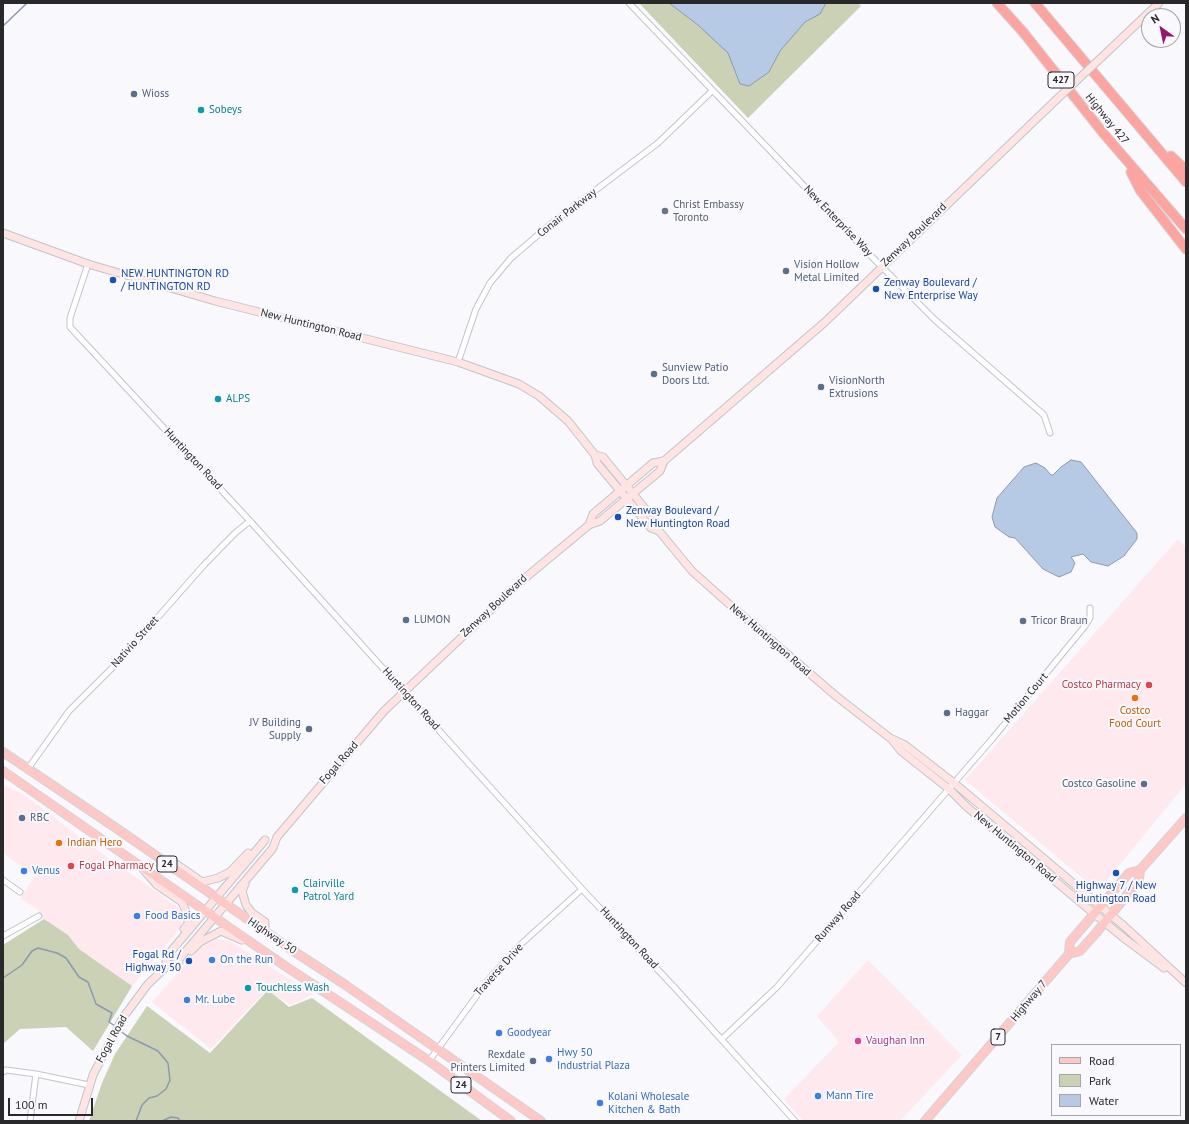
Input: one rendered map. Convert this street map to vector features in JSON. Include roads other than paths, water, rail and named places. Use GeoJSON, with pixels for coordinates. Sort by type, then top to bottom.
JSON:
{"type":"FeatureCollection","features":[{"type":"Feature","properties":{"kind":"highway","name":"Highway 427"},"geometry":{"type":"LineString","coordinates":[[997,3],[1023,32],[1124,158],[1186,229]]}},
{"type":"Feature","properties":{"kind":"highway","name":"Highway 427"},"geometry":{"type":"LineString","coordinates":[[1035,3],[1133,117],[1186,182]]}},
{"type":"Feature","properties":{"kind":"highway"},"geometry":{"type":"LineString","coordinates":[[1133,117],[1186,170]]}},
{"type":"Feature","properties":{"kind":"highway"},"geometry":{"type":"LineString","coordinates":[[1124,158],[1140,190],[1186,249]]}},
{"type":"Feature","properties":{"kind":"main road","name":"Highway 50"},"geometry":{"type":"LineString","coordinates":[[3,752],[27,770],[119,830],[216,898],[344,984],[541,1121]]}},
{"type":"Feature","properties":{"kind":"main road","name":"Highway 50"},"geometry":{"type":"LineString","coordinates":[[3,771],[252,944],[429,1061],[511,1121]]}},
{"type":"Feature","properties":{"kind":"main road","name":"Highway 7"},"geometry":{"type":"LineString","coordinates":[[1069,954],[1070,942],[1097,910],[1129,873],[1140,870],[1186,818]]}},
{"type":"Feature","properties":{"kind":"main road","name":"Highway 7"},"geometry":{"type":"LineString","coordinates":[[924,1121],[1069,954],[1080,951],[1108,919],[1139,880],[1140,870]]}},
{"type":"Feature","properties":{"kind":"street","name":"New Enterprise Way"},"geometry":{"type":"LineString","coordinates":[[629,3],[934,319],[1044,415],[1050,433]]}},
{"type":"Feature","properties":{"kind":"street","name":"Zenway Boulevard"},"geometry":{"type":"LineString","coordinates":[[404,692],[519,583],[589,525],[600,521],[660,471],[664,461],[824,322],[1159,3]]}},
{"type":"Feature","properties":{"kind":"street","name":"Conair Parkway"},"geometry":{"type":"LineString","coordinates":[[458,362],[476,309],[490,283],[511,258],[552,223],[658,143],[712,90]]}},
{"type":"Feature","properties":{"kind":"street","name":"New Huntington Road"},"geometry":{"type":"LineString","coordinates":[[3,233],[88,264],[238,308],[458,362],[519,384],[537,395],[568,421],[595,455],[597,463],[626,499],[650,528],[659,531]]}},
{"type":"Feature","properties":{"kind":"street","name":"Huntington Road"},"geometry":{"type":"LineString","coordinates":[[88,264],[70,318],[70,327],[250,521],[582,889],[795,1121]]}},
{"type":"Feature","properties":{"kind":"street","name":"New Huntington Road"},"geometry":{"type":"LineString","coordinates":[[595,455],[603,457],[656,522],[659,531],[692,571],[836,696],[890,738],[901,751],[949,789],[967,807],[1108,919],[1151,958],[1185,982]]}},
{"type":"Feature","properties":{"kind":"street","name":"Zenway Boulevard"},"geometry":{"type":"LineString","coordinates":[[589,525],[593,514],[653,463],[664,461]]}},
{"type":"Feature","properties":{"kind":"street","name":"Nativio Street"},"geometry":{"type":"LineString","coordinates":[[27,770],[69,711],[122,658],[203,566],[235,533],[250,521]]}},
{"type":"Feature","properties":{"kind":"street","name":"Motion Court"},"geometry":{"type":"LineString","coordinates":[[949,789],[1082,630],[1090,618],[1090,608]]}},
{"type":"Feature","properties":{"kind":"street","name":"Fogal Road"},"geometry":{"type":"LineString","coordinates":[[79,1121],[89,1085],[110,1042],[130,1007],[148,984],[165,968],[175,964],[213,917],[273,848],[277,837],[384,711],[404,692]]}},
{"type":"Feature","properties":{"kind":"street","name":"New Huntington Road"},"geometry":{"type":"LineString","coordinates":[[890,738],[905,745],[954,783],[1097,910]]}},
{"type":"Feature","properties":{"kind":"street","name":"Runway Road"},"geometry":{"type":"LineString","coordinates":[[722,1040],[777,987],[949,789]]}},
{"type":"Feature","properties":{"kind":"street"},"geometry":{"type":"LineString","coordinates":[[168,865],[176,864],[202,882],[230,872],[257,843],[277,837]]}},
{"type":"Feature","properties":{"kind":"street"},"geometry":{"type":"LineString","coordinates":[[167,956],[264,840]]}},
{"type":"Feature","properties":{"kind":"street"},"geometry":{"type":"LineString","coordinates":[[265,931],[265,922],[249,910],[242,891],[244,884],[272,852],[273,848]]}},
{"type":"Feature","properties":{"kind":"street"},"geometry":{"type":"LineString","coordinates":[[141,868],[157,885],[182,902],[188,916],[188,924],[167,952],[165,968]]}},
{"type":"Feature","properties":{"kind":"street"},"geometry":{"type":"LineString","coordinates":[[3,880],[20,892]]}},
{"type":"Feature","properties":{"kind":"street","name":"Traverse Drive"},"geometry":{"type":"LineString","coordinates":[[429,1061],[489,979],[520,945],[582,889]]}},
{"type":"Feature","properties":{"kind":"street"},"geometry":{"type":"LineString","coordinates":[[3,936],[39,916]]}},
{"type":"Feature","properties":{"kind":"street"},"geometry":{"type":"LineString","coordinates":[[175,964],[184,960],[200,942],[221,931],[252,944]]}},
{"type":"Feature","properties":{"kind":"street"},"geometry":{"type":"LineString","coordinates":[[3,1072],[6,1070],[36,1074],[89,1085]]}},
{"type":"Feature","properties":{"kind":"street"},"geometry":{"type":"LineString","coordinates":[[30,1121],[36,1074]]}},
{"type":"Feature","properties":{"kind":"water"},"geometry":{"type":"Polygon","coordinates":[[[669,3],[826,3],[820,14],[805,22],[780,51],[769,72],[749,86],[740,84],[728,53],[698,25],[669,3]]]}},
{"type":"Feature","properties":{"kind":"water"},"geometry":{"type":"Polygon","coordinates":[[[1071,460],[1081,462],[1137,533],[1137,539],[1124,556],[1108,566],[1091,562],[1083,554],[1071,557],[1075,563],[1071,572],[1059,577],[1043,569],[1015,538],[1009,537],[995,527],[992,517],[997,498],[1024,467],[1036,463],[1053,475],[1071,460]]]}},
{"type":"Feature","properties":{"kind":"waterway"},"geometry":{"type":"LineString","coordinates":[[3,26],[27,3]]}},
{"type":"Feature","properties":{"kind":"waterway"},"geometry":{"type":"LineString","coordinates":[[3,978],[22,965],[32,951],[38,948],[57,953],[66,958],[79,977],[88,982],[96,1004],[112,1013],[109,1022],[115,1026]]}},
{"type":"Feature","properties":{"kind":"waterway"},"geometry":{"type":"LineString","coordinates":[[119,1030],[127,1036],[158,1051],[168,1063],[170,1080],[166,1089],[157,1096],[149,1098],[142,1105],[136,1121]]}},
{"type":"Feature","properties":{"kind":"waterway"},"geometry":{"type":"LineString","coordinates":[[162,1121],[171,1117],[178,1118],[180,1121]]}},
{"type":"Feature","properties":{"kind":"place","name":"Wioss"},"geometry":{"type":"Point","coordinates":[134,94]}},
{"type":"Feature","properties":{"kind":"place","name":"Sobeys"},"geometry":{"type":"Point","coordinates":[201,110]}},
{"type":"Feature","properties":{"kind":"place","name":"Christ Embassy Toronto"},"geometry":{"type":"Point","coordinates":[665,211]}},
{"type":"Feature","properties":{"kind":"place","name":"Vision Hollow Metal Limited"},"geometry":{"type":"Point","coordinates":[786,271]}},
{"type":"Feature","properties":{"kind":"place","name":"NEW HUNTINGTON RD / HUNTINGTON RD"},"geometry":{"type":"Point","coordinates":[113,280]}},
{"type":"Feature","properties":{"kind":"place","name":"Zenway Boulevard / New Enterprise Way"},"geometry":{"type":"Point","coordinates":[876,289]}},
{"type":"Feature","properties":{"kind":"place","name":"Sunview Patio Doors Ltd."},"geometry":{"type":"Point","coordinates":[654,374]}},
{"type":"Feature","properties":{"kind":"place","name":"VisionNorth Extrusions"},"geometry":{"type":"Point","coordinates":[821,387]}},
{"type":"Feature","properties":{"kind":"place","name":"ALPS"},"geometry":{"type":"Point","coordinates":[218,399]}},
{"type":"Feature","properties":{"kind":"place","name":"Zenway Boulevard / New Huntington Road"},"geometry":{"type":"Point","coordinates":[618,517]}},
{"type":"Feature","properties":{"kind":"place","name":"LUMON"},"geometry":{"type":"Point","coordinates":[406,620]}},
{"type":"Feature","properties":{"kind":"place","name":"Tricor Braun"},"geometry":{"type":"Point","coordinates":[1023,621]}},
{"type":"Feature","properties":{"kind":"place","name":"Costco Pharmacy"},"geometry":{"type":"Point","coordinates":[1149,685]}},
{"type":"Feature","properties":{"kind":"place","name":"Costco Food Court"},"geometry":{"type":"Point","coordinates":[1135,698]}},
{"type":"Feature","properties":{"kind":"place","name":"Haggar"},"geometry":{"type":"Point","coordinates":[947,713]}},
{"type":"Feature","properties":{"kind":"place","name":"JV Building Supply"},"geometry":{"type":"Point","coordinates":[309,729]}},
{"type":"Feature","properties":{"kind":"place","name":"Costco Gasoline"},"geometry":{"type":"Point","coordinates":[1144,784]}},
{"type":"Feature","properties":{"kind":"place","name":"RBC"},"geometry":{"type":"Point","coordinates":[22,818]}},
{"type":"Feature","properties":{"kind":"place","name":"Indian Hero"},"geometry":{"type":"Point","coordinates":[59,843]}},
{"type":"Feature","properties":{"kind":"place","name":"Fogal Pharmacy"},"geometry":{"type":"Point","coordinates":[71,866]}},
{"type":"Feature","properties":{"kind":"place","name":"Venus"},"geometry":{"type":"Point","coordinates":[24,871]}},
{"type":"Feature","properties":{"kind":"place","name":"Highway 7 / New Huntington Road"},"geometry":{"type":"Point","coordinates":[1116,873]}},
{"type":"Feature","properties":{"kind":"place","name":"Clairville Patrol Yard"},"geometry":{"type":"Point","coordinates":[295,890]}},
{"type":"Feature","properties":{"kind":"place","name":"Food Basics"},"geometry":{"type":"Point","coordinates":[137,916]}},
{"type":"Feature","properties":{"kind":"place","name":"On the Run"},"geometry":{"type":"Point","coordinates":[212,960]}},
{"type":"Feature","properties":{"kind":"place","name":"Fogal Rd / Highway 50"},"geometry":{"type":"Point","coordinates":[189,961]}},
{"type":"Feature","properties":{"kind":"place","name":"Touchless Wash"},"geometry":{"type":"Point","coordinates":[248,988]}},
{"type":"Feature","properties":{"kind":"place","name":"Mr. Lube"},"geometry":{"type":"Point","coordinates":[187,1000]}},
{"type":"Feature","properties":{"kind":"place","name":"Goodyear"},"geometry":{"type":"Point","coordinates":[499,1033]}},
{"type":"Feature","properties":{"kind":"place","name":"Vaughan Inn"},"geometry":{"type":"Point","coordinates":[858,1041]}},
{"type":"Feature","properties":{"kind":"place","name":"Hwy 50 Industrial Plaza"},"geometry":{"type":"Point","coordinates":[549,1059]}},
{"type":"Feature","properties":{"kind":"place","name":"Rexdale Printers Limited"},"geometry":{"type":"Point","coordinates":[533,1061]}},
{"type":"Feature","properties":{"kind":"place","name":"Mann Tire"},"geometry":{"type":"Point","coordinates":[818,1096]}},
{"type":"Feature","properties":{"kind":"place","name":"Kolani Wholesale Kitchen & Bath"},"geometry":{"type":"Point","coordinates":[600,1103]}}]}
